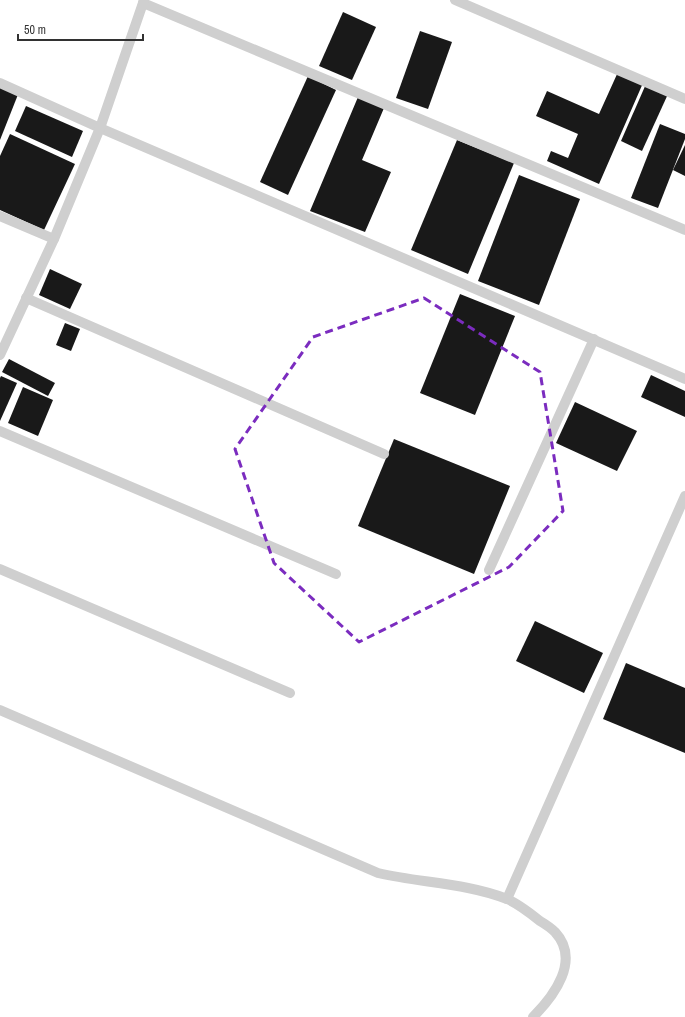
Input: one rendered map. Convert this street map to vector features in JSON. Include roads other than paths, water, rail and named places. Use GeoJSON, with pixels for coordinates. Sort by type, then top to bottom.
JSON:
{"type":"FeatureCollection","features":[{"type":"Feature","properties":{"kind":"lane"},"geometry":{"type":"LineString","coordinates":[[455,0],[685,99]]}},
{"type":"Feature","properties":{"kind":"lane"},"geometry":{"type":"LineString","coordinates":[[0,355],[54,239],[100,128],[144,1],[685,230]]}},
{"type":"Feature","properties":{"kind":"lane"},"geometry":{"type":"LineString","coordinates":[[0,83],[100,128],[685,379]]}},
{"type":"Feature","properties":{"kind":"lane"},"geometry":{"type":"LineString","coordinates":[[0,216],[54,239]]}},
{"type":"Feature","properties":{"kind":"lane"},"geometry":{"type":"LineString","coordinates":[[26,298],[384,454]]}},
{"type":"Feature","properties":{"kind":"lane"},"geometry":{"type":"LineString","coordinates":[[489,570],[594,339]]}},
{"type":"Feature","properties":{"kind":"lane"},"geometry":{"type":"LineString","coordinates":[[0,431],[336,574]]}},
{"type":"Feature","properties":{"kind":"lane"},"geometry":{"type":"LineString","coordinates":[[508,899],[685,496]]}},
{"type":"Feature","properties":{"kind":"lane"},"geometry":{"type":"LineString","coordinates":[[0,569],[290,693]]}},
{"type":"Feature","properties":{"kind":"lane"},"geometry":{"type":"LineString","coordinates":[[0,710],[378,873],[404,880],[435,882],[508,899],[529,912],[555,933],[564,949],[566,964],[559,984],[547,1003],[533,1017]]}}]}
